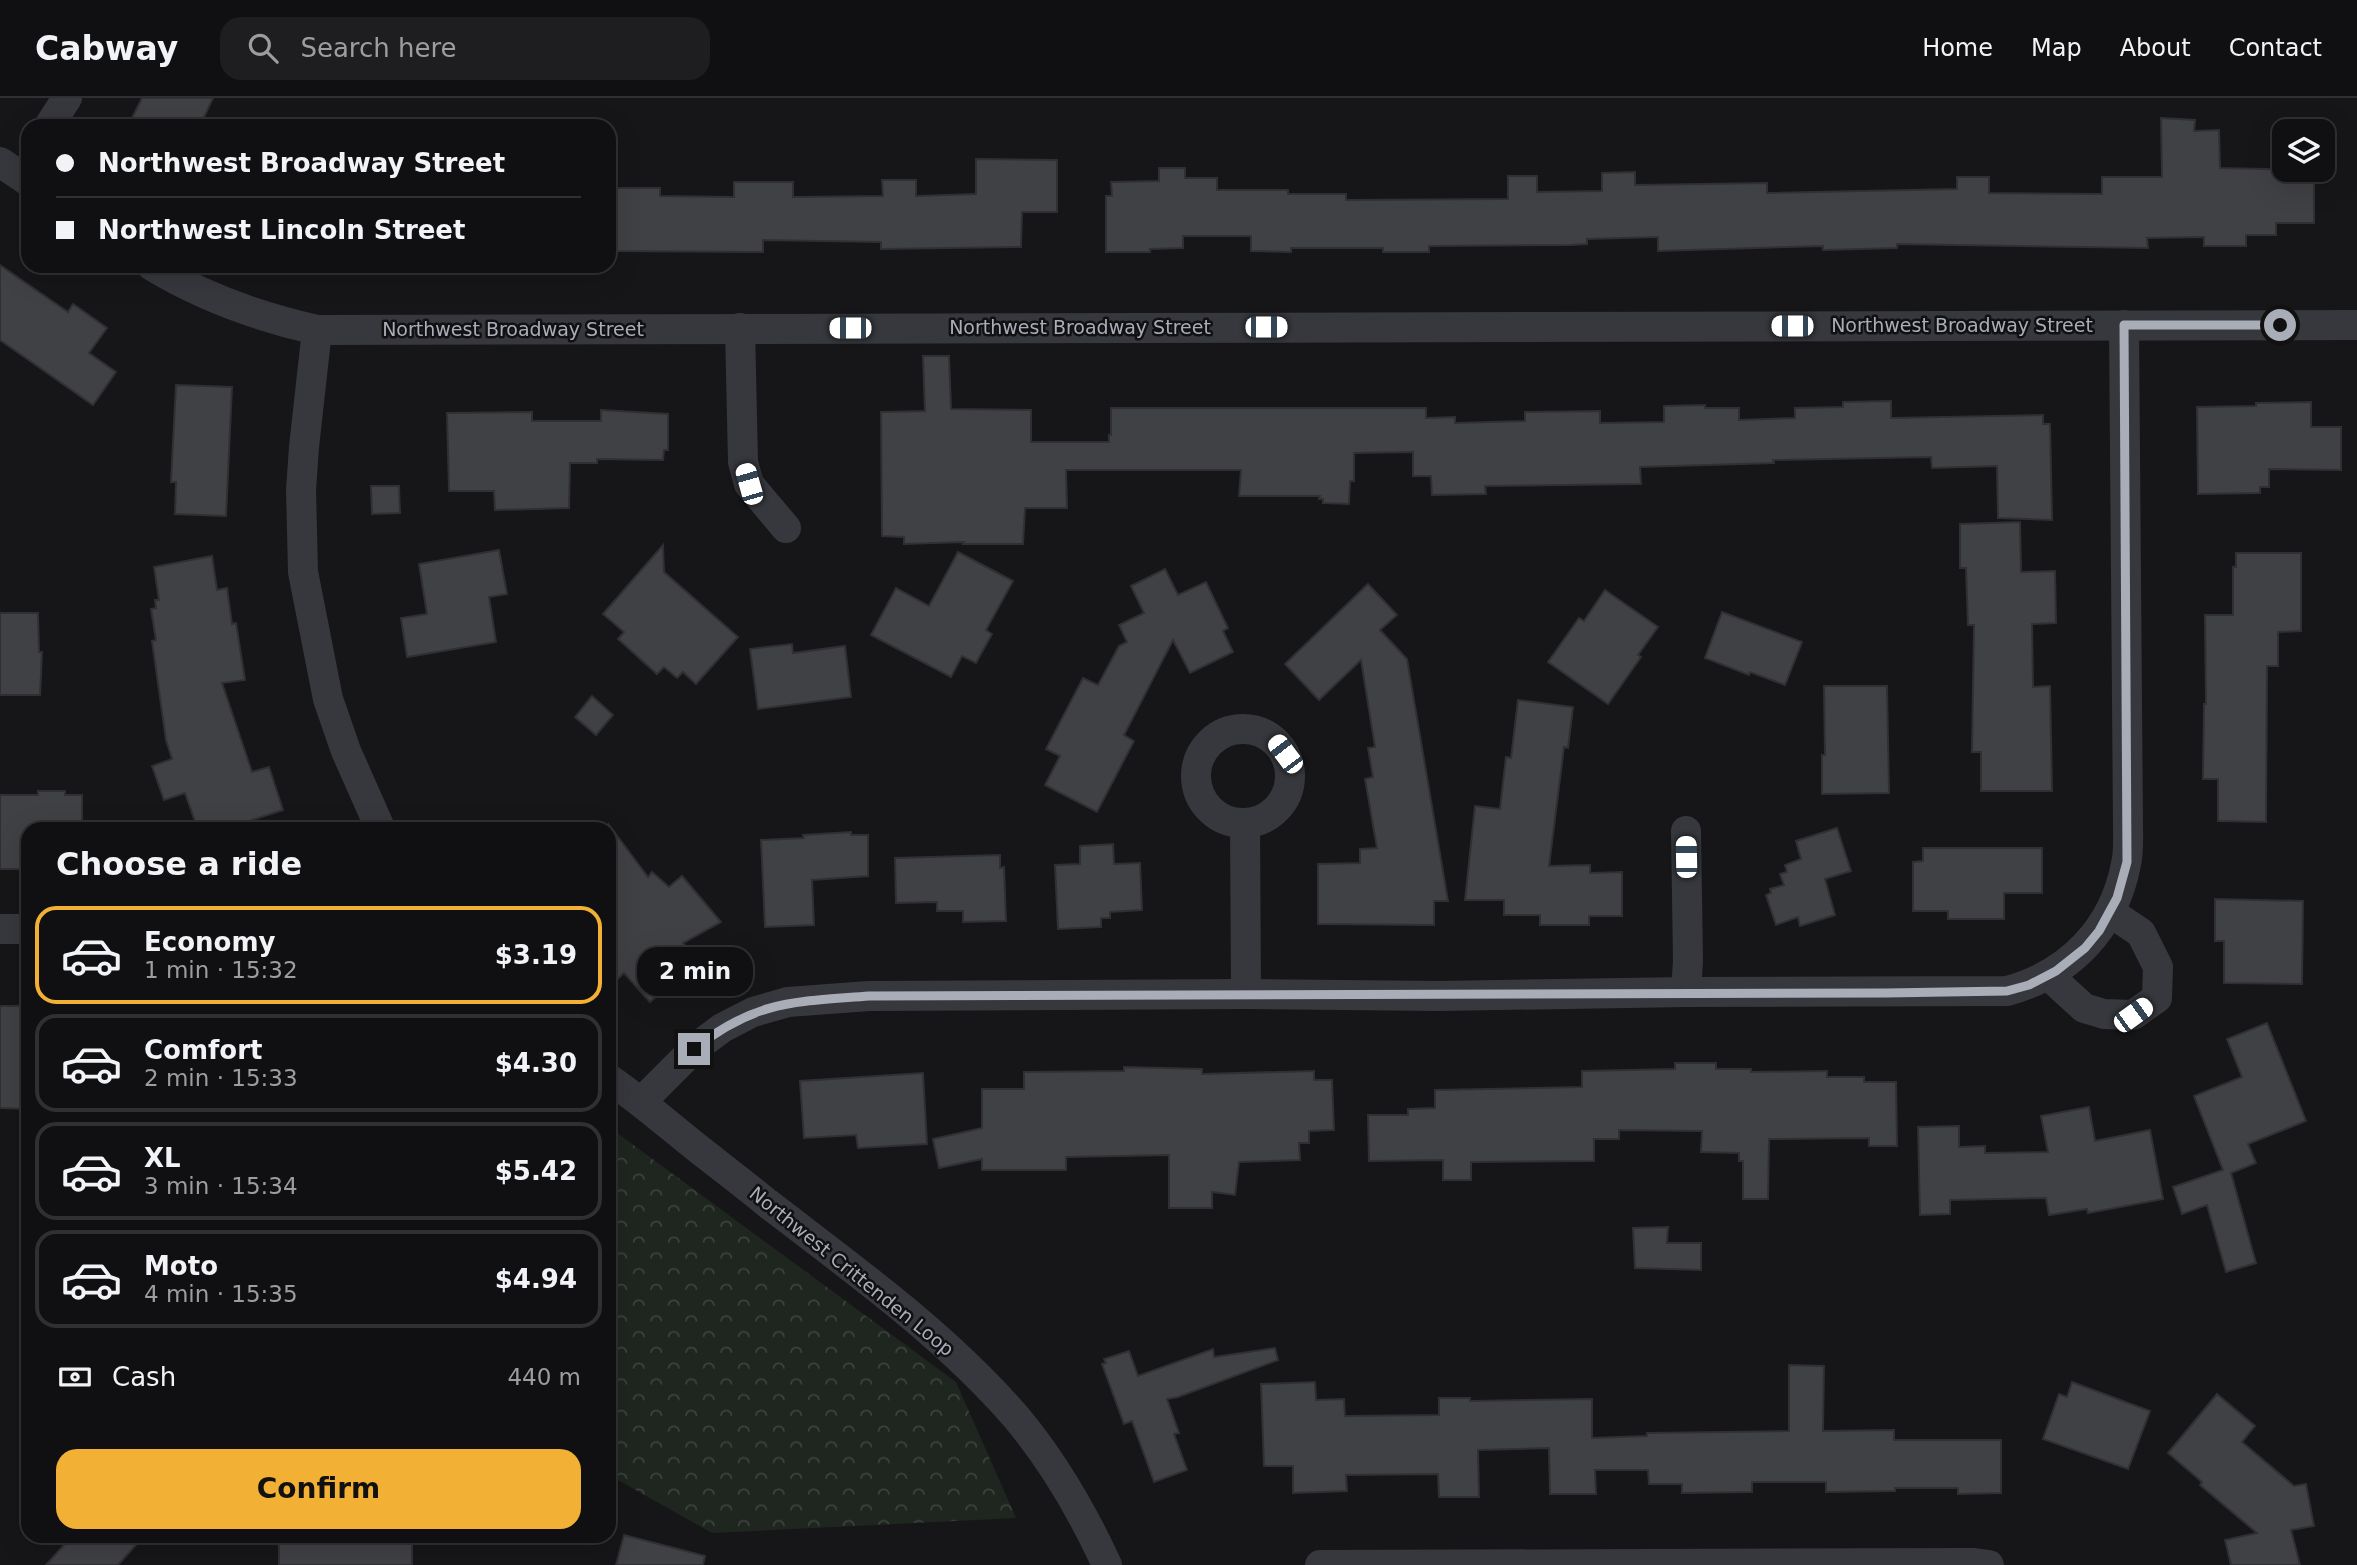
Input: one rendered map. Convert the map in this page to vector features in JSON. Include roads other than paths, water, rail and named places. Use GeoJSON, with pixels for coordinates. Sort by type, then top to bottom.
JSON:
{"type":"FeatureCollection","features":[{"type":"Feature","properties":{"kind":"street"},"geometry":{"type":"LineString","coordinates":[[54,119],[67,98]]}},
{"type":"Feature","properties":{"kind":"street","name":"Northwest Broadway Street"},"geometry":{"type":"LineString","coordinates":[[166,273],[212,297],[276,321],[317,330],[2357,326]]}},
{"type":"Feature","properties":{"kind":"street"},"geometry":{"type":"LineString","coordinates":[[642,1101],[694,1049],[722,1028],[753,1012],[788,1002],[869,996],[1439,996],[2007,991],[2029,985],[2048,975],[2085,948],[2099,931],[2117,898],[2127,862],[2124,325]]}},
{"type":"Feature","properties":{"kind":"street"},"geometry":{"type":"LineString","coordinates":[[740,328],[743,462],[749,484],[786,528]]}},
{"type":"Feature","properties":{"kind":"street"},"geometry":{"type":"LineString","coordinates":[[317,330],[301,490],[303,572],[328,699],[346,751],[377,822]]}},
{"type":"Feature","properties":{"kind":"street"},"geometry":{"type":"LineString","coordinates":[[1245,823],[1246,994]]}},
{"type":"Feature","properties":{"kind":"street"},"geometry":{"type":"LineString","coordinates":[[1686,831],[1686,992]]}},
{"type":"Feature","properties":{"kind":"street"},"geometry":{"type":"LineString","coordinates":[[2048,975],[2084,1008],[2104,1014],[2133,1015],[2157,998],[2158,967],[2141,933],[2110,912]]}},
{"type":"Feature","properties":{"kind":"street"},"geometry":{"type":"LineString","coordinates":[[0,929],[21,929]]}},
{"type":"Feature","properties":{"kind":"street","name":"Northwest Crittenden Loop"},"geometry":{"type":"LineString","coordinates":[[616,1084],[642,1101],[694,1146],[913,1316],[985,1383],[1046,1456],[1091,1531],[1107,1565]]}},
{"type":"Feature","properties":{"kind":"street"},"geometry":{"type":"LineString","coordinates":[[1320,1565],[1989,1565]]}}]}
